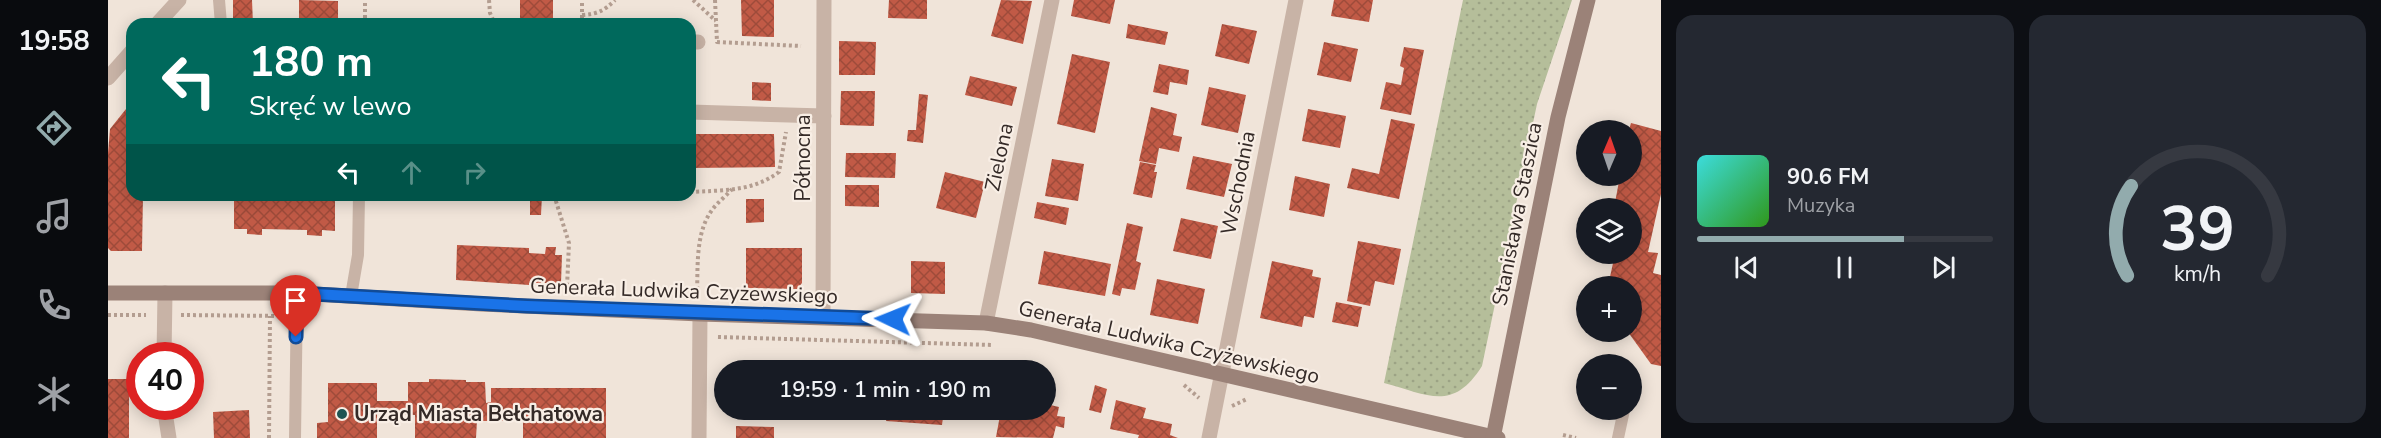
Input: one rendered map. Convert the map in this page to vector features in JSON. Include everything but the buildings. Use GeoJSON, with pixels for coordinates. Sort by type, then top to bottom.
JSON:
{"type":"FeatureCollection","features":[{"type":"Feature","properties":{"kind":"street"},"geometry":{"type":"LineString","coordinates":[[162,18],[179,0]]}},
{"type":"Feature","properties":{"kind":"street","name":"Północna"},"geometry":{"type":"LineString","coordinates":[[823,316],[824,0]]}},
{"type":"Feature","properties":{"kind":"street","name":"Zielona"},"geometry":{"type":"LineString","coordinates":[[986,322],[1053,0]]}},
{"type":"Feature","properties":{"kind":"street","name":"Wschodnia"},"geometry":{"type":"LineString","coordinates":[[1209,438],[1296,0]]}},
{"type":"Feature","properties":{"kind":"street","name":"Stanisława Staszica"},"geometry":{"type":"LineString","coordinates":[[1495,438],[1558,117],[1588,0]]}},
{"type":"Feature","properties":{"kind":"street"},"geometry":{"type":"LineString","coordinates":[[108,78],[126,58]]}},
{"type":"Feature","properties":{"kind":"street"},"geometry":{"type":"LineString","coordinates":[[696,112],[824,116]]}},
{"type":"Feature","properties":{"kind":"street","name":"Generała Ludwika Czyżewskiego"},"geometry":{"type":"LineString","coordinates":[[108,293],[297,293],[700,314],[986,322],[1031,330],[1495,438]]}},
{"type":"Feature","properties":{"kind":"street"},"geometry":{"type":"LineString","coordinates":[[164,342],[165,294]]}},
{"type":"Feature","properties":{"kind":"street"},"geometry":{"type":"LineString","coordinates":[[699,438],[700,314]]}},
{"type":"Feature","properties":{"kind":"street"},"geometry":{"type":"LineString","coordinates":[[166,420],[169,438]]}},
{"type":"Feature","properties":{"kind":"lane"},"geometry":{"type":"LineString","coordinates":[[219,0],[220,18]]}},
{"type":"Feature","properties":{"kind":"lane"},"geometry":{"type":"LineString","coordinates":[[351,296],[358,255],[359,201]]}},
{"type":"Feature","properties":{"kind":"lane"},"geometry":{"type":"LineString","coordinates":[[295,438],[297,293]]}},
{"type":"Feature","properties":{"kind":"lane"},"geometry":{"type":"LineString","coordinates":[[1618,438],[1622,420]]}},
{"type":"Feature","properties":{"kind":"path"},"geometry":{"type":"LineString","coordinates":[[365,0],[365,18]]}},
{"type":"Feature","properties":{"kind":"path"},"geometry":{"type":"LineString","coordinates":[[489,0],[492,18]]}},
{"type":"Feature","properties":{"kind":"path"},"geometry":{"type":"LineString","coordinates":[[582,0],[582,15],[596,14],[605,10],[615,0]]}},
{"type":"Feature","properties":{"kind":"path"},"geometry":{"type":"LineString","coordinates":[[693,0],[716,21]]}},
{"type":"Feature","properties":{"kind":"path"},"geometry":{"type":"LineString","coordinates":[[715,0],[717,42],[801,46]]}},
{"type":"Feature","properties":{"kind":"path"},"geometry":{"type":"LineString","coordinates":[[696,192],[752,188],[779,172],[789,114]]}},
{"type":"Feature","properties":{"kind":"path"},"geometry":{"type":"LineString","coordinates":[[697,295],[698,258],[706,223],[712,210],[733,189]]}},
{"type":"Feature","properties":{"kind":"path"},"geometry":{"type":"LineString","coordinates":[[556,201],[569,243],[567,287]]}},
{"type":"Feature","properties":{"kind":"path"},"geometry":{"type":"LineString","coordinates":[[108,315],[296,317]]}},
{"type":"Feature","properties":{"kind":"path"},"geometry":{"type":"LineString","coordinates":[[269,438],[270,316]]}},
{"type":"Feature","properties":{"kind":"path"},"geometry":{"type":"LineString","coordinates":[[700,337],[998,345]]}},
{"type":"Feature","properties":{"kind":"path"},"geometry":{"type":"LineString","coordinates":[[1182,384],[1201,400]]}},
{"type":"Feature","properties":{"kind":"path"},"geometry":{"type":"LineString","coordinates":[[1563,435],[1576,438]]}},
{"type":"Feature","properties":{"kind":"green space"},"geometry":{"type":"Polygon","coordinates":[[[1463,0],[1572,0],[1537,104],[1482,366],[1461,390],[1450,395],[1439,396],[1384,383],[1463,0]]]}},
{"type":"Feature","properties":{"kind":"place","name":"Urząd Miasta Bełchatowa"},"geometry":{"type":"Point","coordinates":[342,414]}},
{"type":"Feature","properties":{"kind":"route"},"geometry":{"type":"LineString","coordinates":[[296,337],[297,293],[700,314],[893,319]]}}]}
